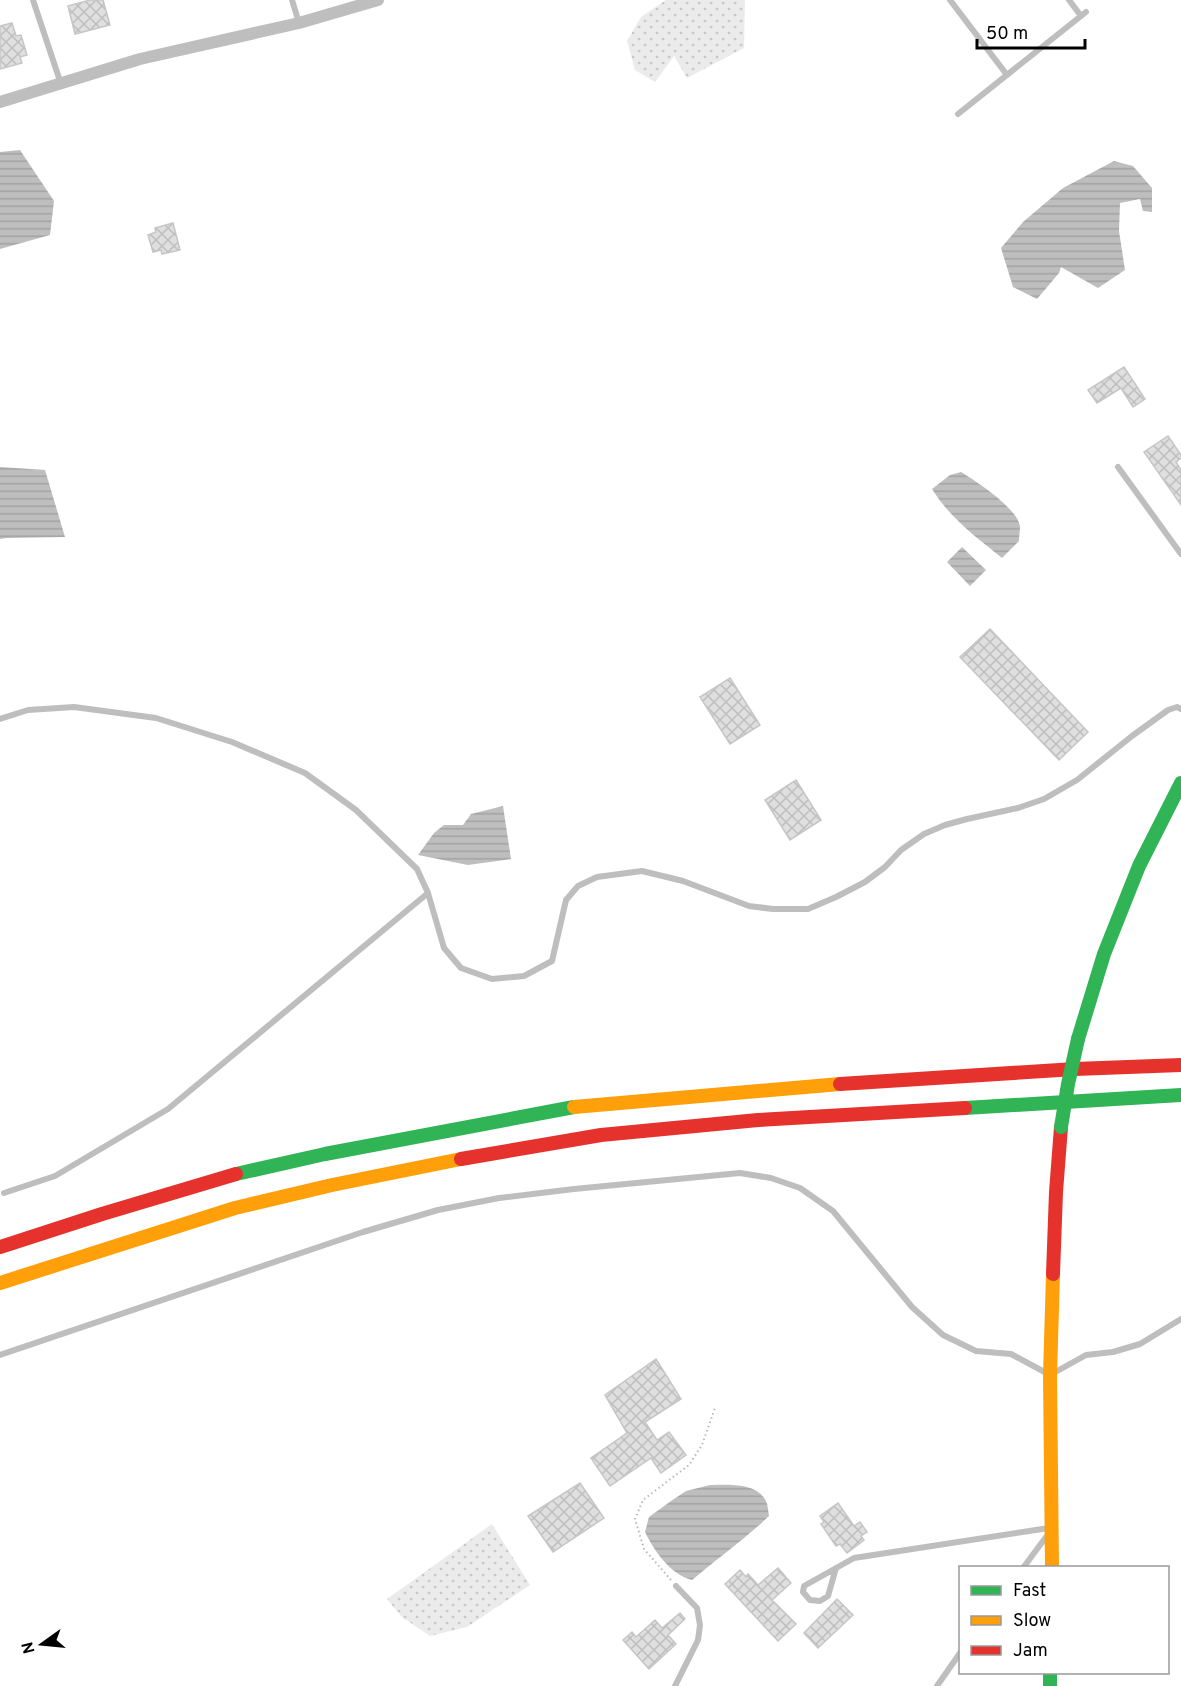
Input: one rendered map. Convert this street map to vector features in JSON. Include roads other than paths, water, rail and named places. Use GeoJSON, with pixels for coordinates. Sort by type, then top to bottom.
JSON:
{"type":"FeatureCollection","features":[{"type":"Feature","properties":{"kind":"main road"},"geometry":{"type":"LineString","coordinates":[[1052,1566],[1050,1375],[1055,1202],[1061,1127],[1068,1084],[1088,1002],[1113,932],[1139,866],[1181,783]]}},
{"type":"Feature","properties":{"kind":"main road"},"geometry":{"type":"LineString","coordinates":[[0,1247],[234,1175],[325,1154],[567,1108],[875,1081],[1181,1065]]}},
{"type":"Feature","properties":{"kind":"main road"},"geometry":{"type":"LineString","coordinates":[[0,1283],[235,1208],[332,1185],[601,1135],[758,1120],[1181,1095]]}},
{"type":"Feature","properties":{"kind":"street"},"geometry":{"type":"LineString","coordinates":[[0,102],[140,59],[299,23],[378,0]]}},
{"type":"Feature","properties":{"kind":"lane"},"geometry":{"type":"LineString","coordinates":[[33,0],[61,84]]}},
{"type":"Feature","properties":{"kind":"lane"},"geometry":{"type":"LineString","coordinates":[[292,0],[299,23]]}},
{"type":"Feature","properties":{"kind":"lane"},"geometry":{"type":"LineString","coordinates":[[950,0],[1007,75]]}},
{"type":"Feature","properties":{"kind":"lane"},"geometry":{"type":"LineString","coordinates":[[958,114],[1084,14],[1069,0]]}},
{"type":"Feature","properties":{"kind":"lane"},"geometry":{"type":"LineString","coordinates":[[1119,467],[1181,554]]}},
{"type":"Feature","properties":{"kind":"lane"},"geometry":{"type":"LineString","coordinates":[[0,719],[28,710],[74,707],[156,718],[232,742],[305,773],[356,810],[417,869],[428,892],[444,948],[461,968],[492,980],[524,976],[552,961],[566,900],[579,886],[597,877],[642,871],[683,881],[749,906],[808,909],[865,882],[885,867],[901,850],[924,834],[945,825],[1018,808],[1044,799],[1077,780],[1168,710],[1177,707],[1181,709]]}},
{"type":"Feature","properties":{"kind":"lane"},"geometry":{"type":"LineString","coordinates":[[4,1194],[55,1176],[168,1109],[428,892]]}},
{"type":"Feature","properties":{"kind":"lane"},"geometry":{"type":"LineString","coordinates":[[0,1355],[363,1232],[438,1210],[499,1198],[552,1191],[740,1173],[771,1178],[800,1188],[833,1211],[912,1307],[943,1335],[976,1351],[1011,1354],[1050,1375],[1086,1354],[1113,1352],[1140,1344],[1181,1318]]}},
{"type":"Feature","properties":{"kind":"lane"},"geometry":{"type":"LineString","coordinates":[[1024,1566],[1053,1527]]}},
{"type":"Feature","properties":{"kind":"lane"},"geometry":{"type":"LineString","coordinates":[[836,1568],[828,1596],[820,1601],[810,1600],[803,1592],[804,1587],[836,1568],[855,1558],[1053,1527]]}},
{"type":"Feature","properties":{"kind":"lane"},"geometry":{"type":"LineString","coordinates":[[675,1686],[698,1640],[700,1625],[697,1608],[676,1587]]}},
{"type":"Feature","properties":{"kind":"lane"},"geometry":{"type":"LineString","coordinates":[[937,1686],[959,1654]]}}]}
